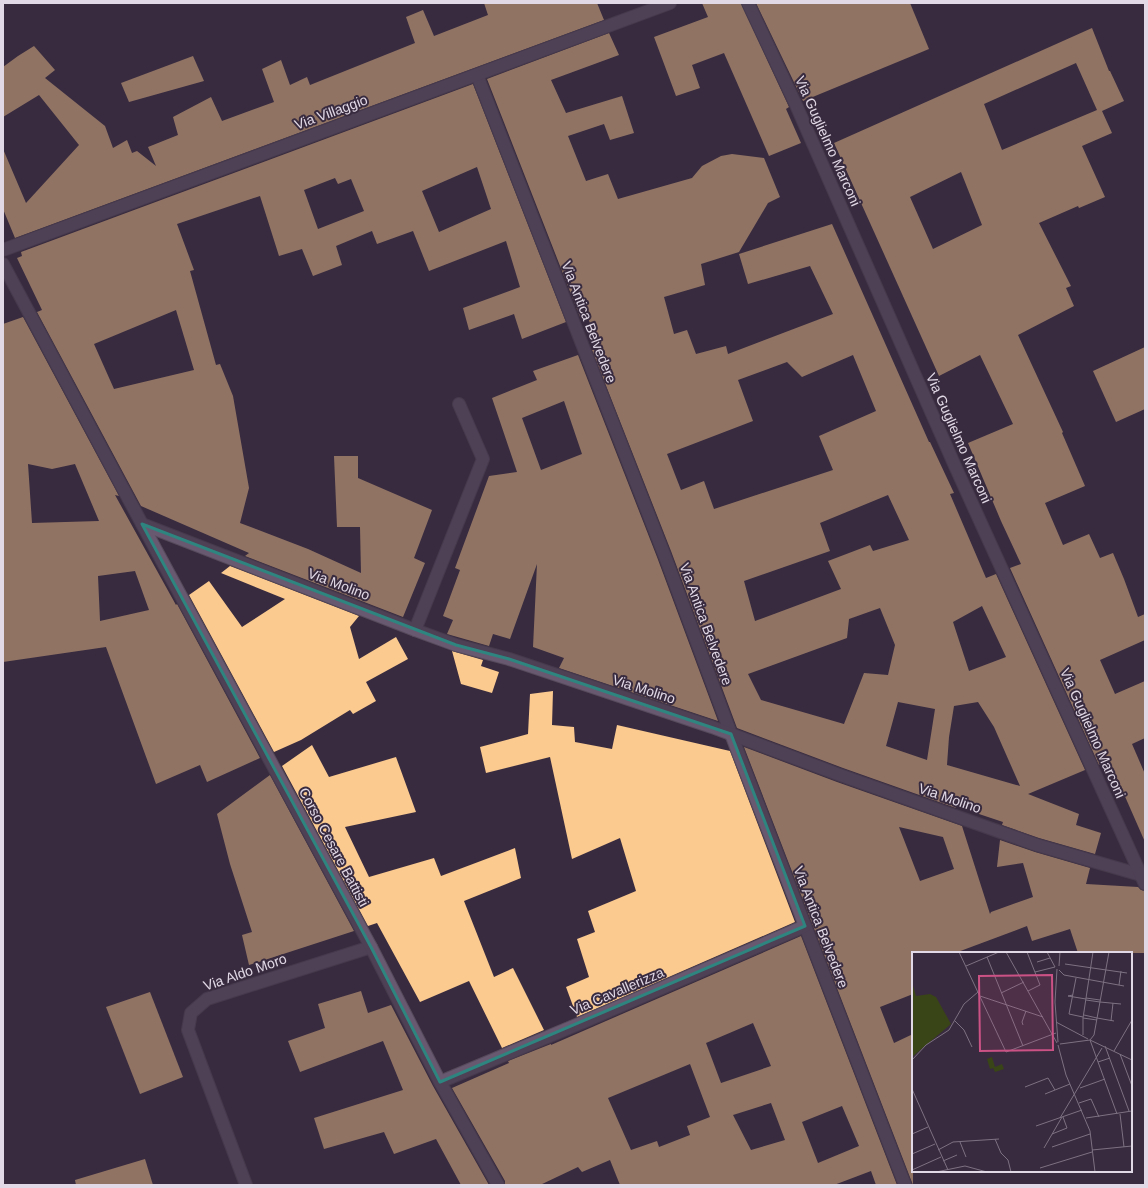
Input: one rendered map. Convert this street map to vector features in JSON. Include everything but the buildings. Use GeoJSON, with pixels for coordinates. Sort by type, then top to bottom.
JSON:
{"type":"FeatureCollection","features":[{"type":"Feature","properties":{"kind":"street","name":"Via Villaggio"},"geometry":{"type":"LineString","coordinates":[[3,250],[670,3]]}},
{"type":"Feature","properties":{"kind":"street","name":"Via Guglielmo Marconi"},"geometry":{"type":"LineString","coordinates":[[748,3],[796,105],[958,473],[1143,879]]}},
{"type":"Feature","properties":{"kind":"street","name":"Via Antica Belvedere"},"geometry":{"type":"LineString","coordinates":[[476,74],[658,539],[731,734],[905,1185]]}},
{"type":"Feature","properties":{"kind":"street","name":"Corso Cesare Battisti"},"geometry":{"type":"LineString","coordinates":[[3,264],[371,946],[440,1082],[498,1185]]}},
{"type":"Feature","properties":{"kind":"street"},"geometry":{"type":"LineString","coordinates":[[415,630],[483,459],[459,404]]}},
{"type":"Feature","properties":{"kind":"street","name":"Via Molino"},"geometry":{"type":"LineString","coordinates":[[142,524],[456,645],[509,660],[712,727],[840,775],[1038,845],[1143,879]]}},
{"type":"Feature","properties":{"kind":"street","name":"Via Cavallerizza"},"geometry":{"type":"LineString","coordinates":[[440,1082],[805,926]]}},
{"type":"Feature","properties":{"kind":"street","name":"Via Aldo Moro"},"geometry":{"type":"LineString","coordinates":[[246,1185],[188,1030],[191,1013],[207,999],[371,946]]}},
{"type":"Feature","properties":{"kind":"highlighted area"},"geometry":{"type":"Polygon","coordinates":[[[142,524],[456,645],[509,659],[731,734],[805,926],[440,1082],[371,947],[142,524]]]}}]}
